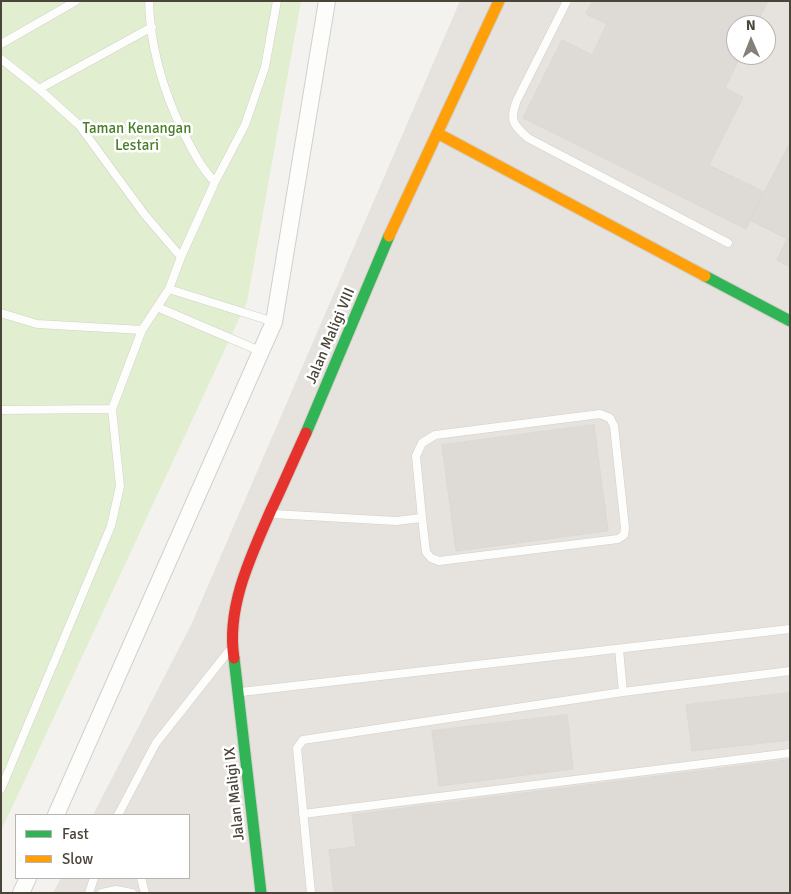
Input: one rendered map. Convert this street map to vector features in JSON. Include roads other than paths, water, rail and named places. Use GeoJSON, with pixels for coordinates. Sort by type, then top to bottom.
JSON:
{"type":"FeatureCollection","features":[{"type":"Feature","properties":{"kind":"street"},"geometry":{"type":"LineString","coordinates":[[56,814],[274,322],[327,1]]}},
{"type":"Feature","properties":{"kind":"street","name":"Jalan Maligi VIII"},"geometry":{"type":"LineString","coordinates":[[239,692],[232,646],[235,606],[254,549],[379,258],[498,1]]}},
{"type":"Feature","properties":{"kind":"street"},"geometry":{"type":"LineString","coordinates":[[437,133],[790,321]]}},
{"type":"Feature","properties":{"kind":"street","name":"Jalan Maligi IX"},"geometry":{"type":"LineString","coordinates":[[239,692],[261,893]]}},
{"type":"Feature","properties":{"kind":"street"},"geometry":{"type":"LineString","coordinates":[[22,893],[28,879]]}},
{"type":"Feature","properties":{"kind":"lane"},"geometry":{"type":"LineString","coordinates":[[1,44],[76,1]]}},
{"type":"Feature","properties":{"kind":"lane"},"geometry":{"type":"LineString","coordinates":[[149,1],[156,56],[170,105],[197,159],[216,182]]}},
{"type":"Feature","properties":{"kind":"lane"},"geometry":{"type":"LineString","coordinates":[[1,789],[111,526],[120,486],[112,409],[142,330],[169,289],[181,257],[245,125],[265,67],[277,1]]}},
{"type":"Feature","properties":{"kind":"lane"},"geometry":{"type":"LineString","coordinates":[[567,1],[512,111],[513,121],[528,138],[728,243]]}},
{"type":"Feature","properties":{"kind":"lane"},"geometry":{"type":"LineString","coordinates":[[39,89],[152,27]]}},
{"type":"Feature","properties":{"kind":"lane"},"geometry":{"type":"LineString","coordinates":[[1,59],[39,89],[79,125],[144,215],[181,257]]}},
{"type":"Feature","properties":{"kind":"lane"},"geometry":{"type":"LineString","coordinates":[[169,289],[274,322]]}},
{"type":"Feature","properties":{"kind":"lane"},"geometry":{"type":"LineString","coordinates":[[157,307],[260,351]]}},
{"type":"Feature","properties":{"kind":"lane"},"geometry":{"type":"LineString","coordinates":[[1,313],[37,324],[142,330]]}},
{"type":"Feature","properties":{"kind":"lane"},"geometry":{"type":"LineString","coordinates":[[1,410],[112,409]]}},
{"type":"Feature","properties":{"kind":"lane"},"geometry":{"type":"LineString","coordinates":[[600,414],[610,418],[614,426],[625,528],[624,535],[618,539],[440,560],[431,558],[426,552],[422,518],[416,456],[422,443],[435,435],[600,414]]}},
{"type":"Feature","properties":{"kind":"lane"},"geometry":{"type":"LineString","coordinates":[[271,513],[396,521],[422,518]]}},
{"type":"Feature","properties":{"kind":"lane"},"geometry":{"type":"LineString","coordinates":[[239,692],[790,629]]}},
{"type":"Feature","properties":{"kind":"lane"},"geometry":{"type":"LineString","coordinates":[[121,813],[156,743],[232,646]]}},
{"type":"Feature","properties":{"kind":"lane"},"geometry":{"type":"LineString","coordinates":[[619,649],[622,692]]}},
{"type":"Feature","properties":{"kind":"lane"},"geometry":{"type":"LineString","coordinates":[[311,893],[297,748],[303,740],[622,692],[790,671]]}},
{"type":"Feature","properties":{"kind":"lane"},"geometry":{"type":"LineString","coordinates":[[303,814],[790,752]]}},
{"type":"Feature","properties":{"kind":"lane"},"geometry":{"type":"LineString","coordinates":[[89,893],[94,879]]}},
{"type":"Feature","properties":{"kind":"lane"},"geometry":{"type":"LineString","coordinates":[[141,879],[145,893]]}},
{"type":"Feature","properties":{"kind":"lane"},"geometry":{"type":"LineString","coordinates":[[102,893],[116,890],[132,893]]}},
{"type":"Feature","properties":{"kind":"park label","name":"Taman Kenangan Lestari"},"geometry":{"type":"Point","coordinates":[137,138]}}]}
